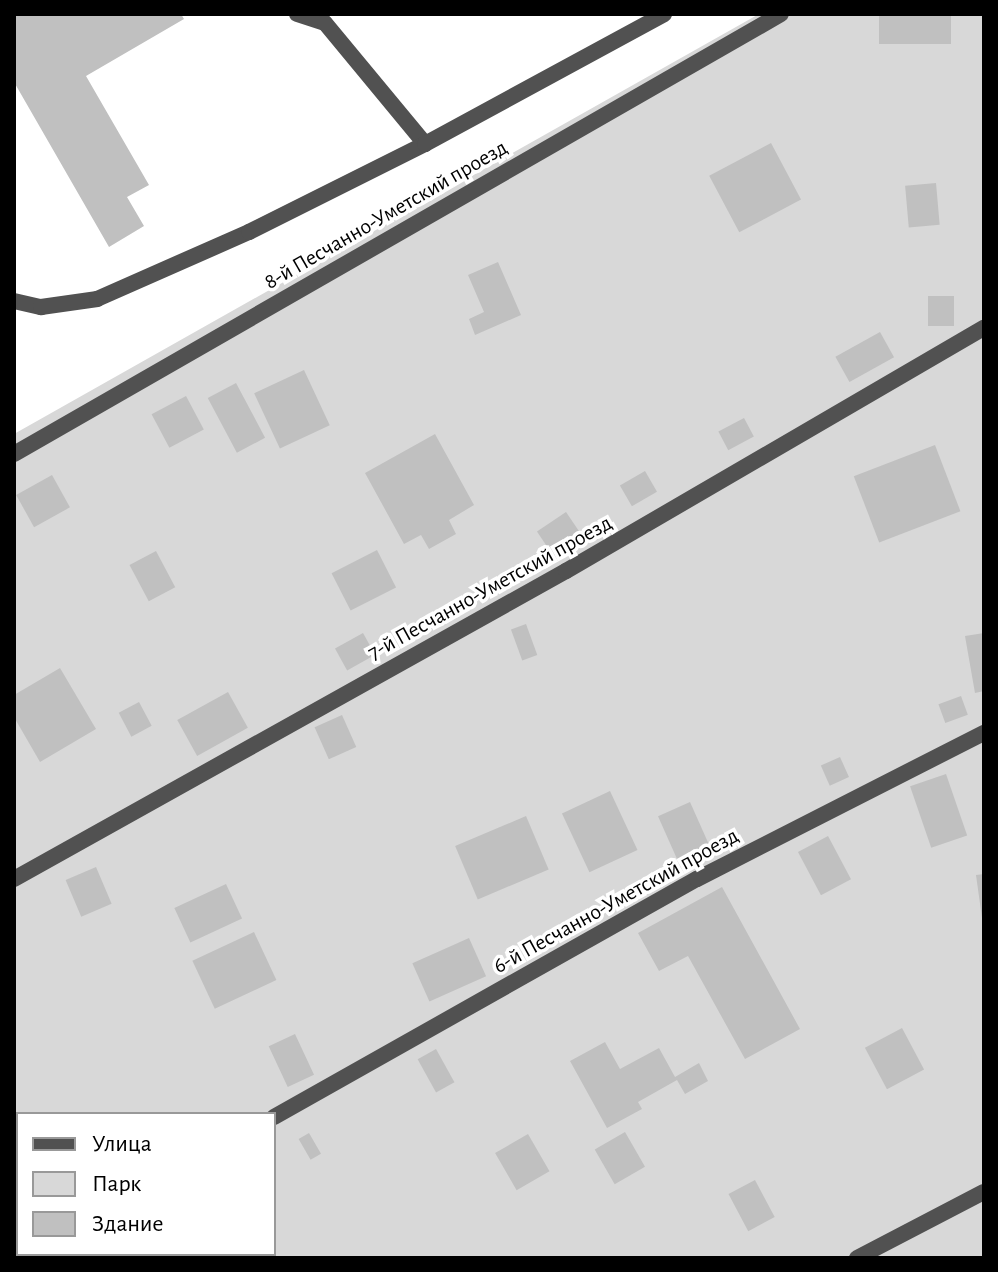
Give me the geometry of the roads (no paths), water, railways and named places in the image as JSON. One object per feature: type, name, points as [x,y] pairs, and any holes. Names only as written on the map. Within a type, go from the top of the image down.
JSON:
[{"type":"street","points":[[297,14],[325,23],[425,144]]},
{"type":"street","points":[[14,301],[41,307],[97,299],[249,232],[425,144],[664,14]]},
{"type":"street","name":"8-й Песчанно-Уметский проезд","points":[[14,454],[781,14]]},
{"type":"street","name":"7-й Песчанно-Уметский проезд","points":[[14,879],[566,571],[984,328]]},
{"type":"street","name":"6-й Песчанно-Уметский проезд","points":[[276,1116],[697,879],[984,733]]},
{"type":"street","points":[[857,1258],[984,1192]]}]
